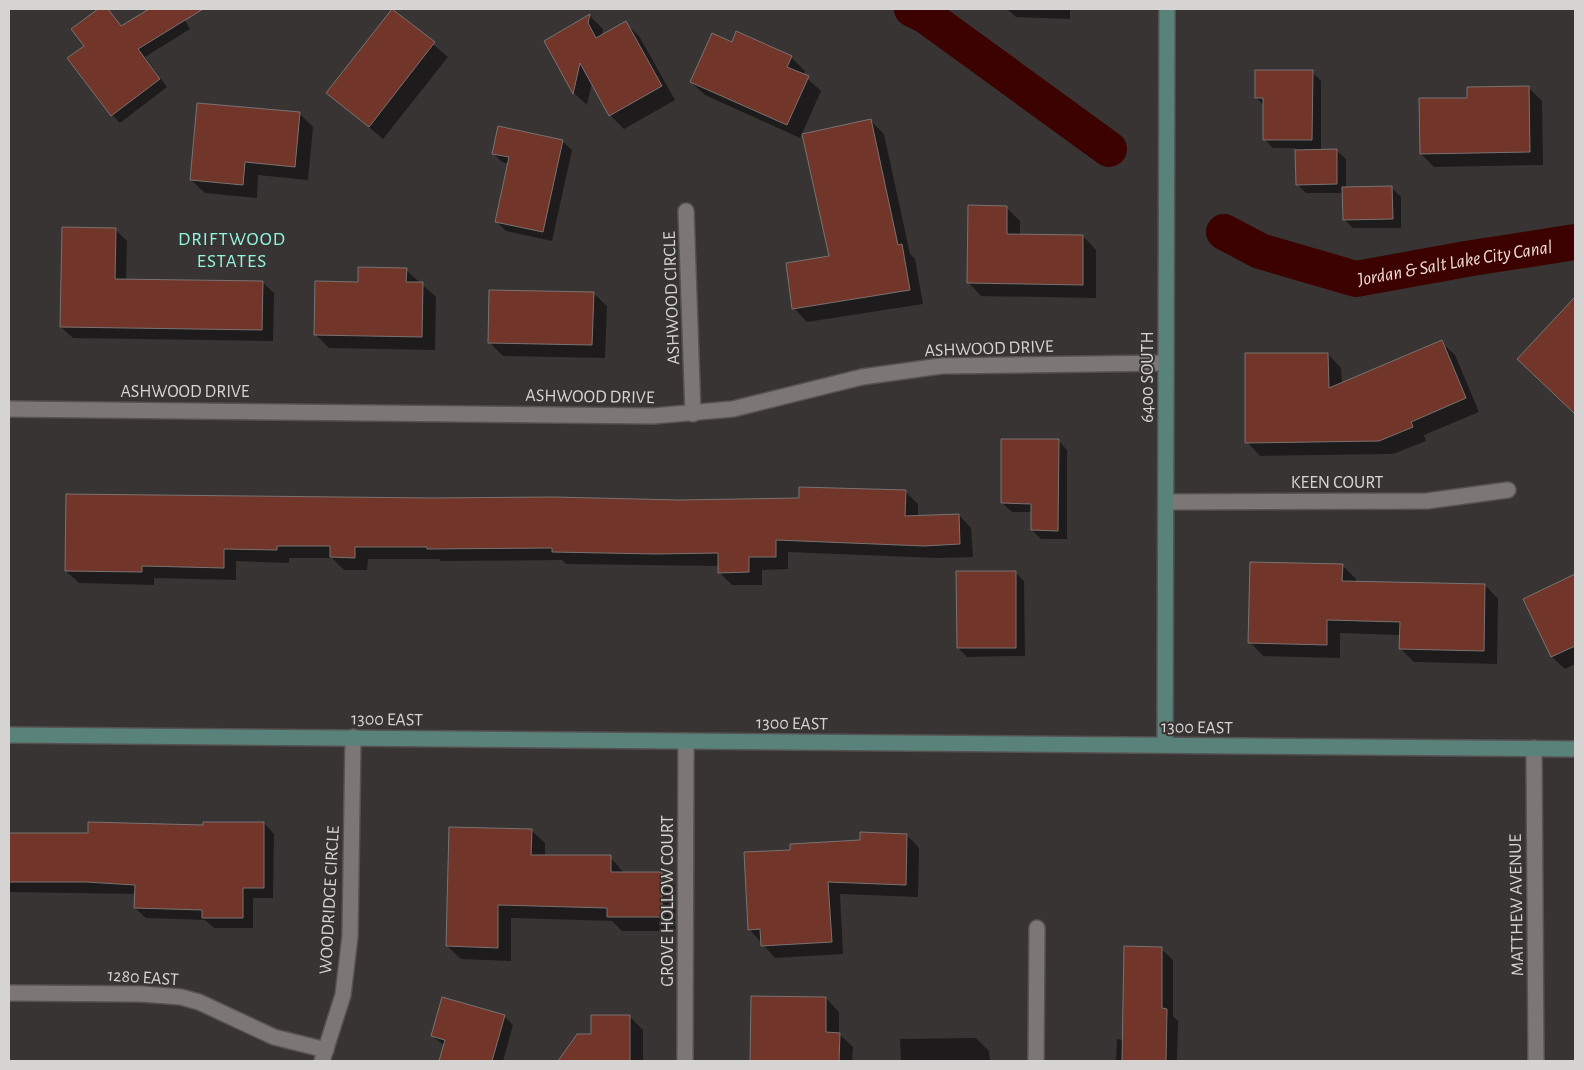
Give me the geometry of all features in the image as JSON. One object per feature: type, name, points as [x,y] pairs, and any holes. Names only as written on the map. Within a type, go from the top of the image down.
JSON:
[{"type":"main road","name":"6400 SOUTH","points":[[1165,745],[1167,9]]},
{"type":"main road","name":"1300 EAST","points":[[9,735],[1575,749]]},
{"type":"street","name":"ASHWOOD CIRCLE","points":[[686,211],[693,414]]},
{"type":"street","name":"ASHWOOD DRIVE","points":[[9,409],[653,416],[733,409],[862,378],[941,366],[1166,363]]},
{"type":"street","name":"KEEN COURT","points":[[1166,502],[1427,501],[1508,490]]},
{"type":"street","name":"WOODRIDGE CIRCLE","points":[[324,1056],[343,995],[350,936],[353,738]]},
{"type":"street","name":"GROVE HOLLOW COURT","points":[[685,1061],[686,740]]},
{"type":"street","name":"MATTHEW AVENUE","points":[[1534,748],[1536,1061]]},
{"type":"street","points":[[1036,1061],[1037,928]]},
{"type":"street","name":"1280 EAST","points":[[9,993],[141,994],[181,997],[199,1002],[274,1038],[324,1056]]},
{"type":"building","points":[[98,9],[108,9],[121,26],[149,9],[203,9],[138,49],[160,79],[111,116],[67,58],[84,46],[71,29]]},
{"type":"building","points":[[392,9],[435,42],[369,127],[326,93]]},
{"type":"building","points":[[590,14],[588,23],[596,38],[626,21],[662,86],[609,116],[580,63],[573,94],[544,41]]},
{"type":"building","points":[[736,31],[792,56],[787,67],[809,76],[787,125],[690,82],[712,33],[732,42]]},
{"type":"building","points":[[1255,70],[1313,70],[1312,140],[1263,140],[1263,98],[1255,98]]},
{"type":"building","points":[[1529,86],[1530,152],[1420,154],[1419,98],[1467,98],[1467,87]]},
{"type":"building","points":[[197,103],[300,112],[295,167],[245,162],[243,185],[190,180]]},
{"type":"building","points":[[871,119],[898,245],[902,244],[910,290],[792,309],[786,263],[829,256],[802,134]]},
{"type":"building","points":[[498,126],[563,140],[543,232],[495,222],[509,157],[492,154]]},
{"type":"building","points":[[1337,149],[1337,184],[1296,185],[1295,150]]},
{"type":"building","points":[[1392,186],[1393,219],[1343,220],[1342,187]]},
{"type":"building","points":[[968,205],[1007,206],[1007,234],[1083,235],[1083,285],[967,283]]},
{"type":"building","points":[[62,227],[116,228],[115,279],[263,281],[262,330],[60,327]]},
{"type":"building","points":[[358,267],[407,268],[406,282],[423,282],[422,337],[314,335],[315,281],[358,282]]},
{"type":"building","points":[[489,290],[594,292],[592,345],[488,343]]},
{"type":"building","points":[[1575,297],[1575,414],[1517,359]]},
{"type":"building","points":[[1442,340],[1466,398],[1411,422],[1413,427],[1379,441],[1245,443],[1245,353],[1328,353],[1329,388]]},
{"type":"building","points":[[1001,439],[1059,439],[1058,531],[1031,530],[1031,504],[1001,503]]},
{"type":"building","points":[[799,487],[906,490],[905,516],[959,514],[960,544],[924,546],[776,540],[776,557],[749,557],[749,572],[718,573],[718,553],[552,552],[552,548],[427,549],[427,547],[355,547],[355,558],[330,557],[330,546],[277,546],[277,550],[224,549],[224,568],[142,566],[142,572],[65,571],[66,494],[430,498],[553,497],[680,500],[799,498]]},
{"type":"building","points":[[1250,562],[1343,564],[1342,581],[1485,584],[1484,651],[1399,649],[1400,622],[1327,620],[1327,645],[1248,643]]},
{"type":"building","points":[[956,571],[1016,571],[1016,648],[957,648]]},
{"type":"building","points":[[1575,574],[1575,646],[1551,657],[1523,599]]},
{"type":"building","points":[[88,822],[203,825],[203,822],[264,822],[264,888],[243,888],[243,918],[202,918],[202,910],[134,908],[135,885],[86,882],[9,882],[9,833],[88,833]]},
{"type":"building","points":[[449,827],[532,829],[531,855],[611,855],[611,872],[662,872],[662,917],[607,917],[607,908],[498,905],[498,948],[446,946]]},
{"type":"building","points":[[860,832],[907,834],[906,885],[828,882],[832,942],[761,946],[760,929],[748,930],[744,852],[790,850],[790,844],[860,840]]},
{"type":"building","points":[[1124,946],[1162,947],[1162,1008],[1167,1009],[1166,1061],[1122,1061]]},
{"type":"building","points":[[751,996],[826,997],[826,1032],[840,1033],[839,1061],[750,1061]]},
{"type":"building","points":[[442,997],[505,1015],[492,1061],[439,1061],[445,1040],[431,1036]]},
{"type":"building","points":[[591,1015],[630,1015],[630,1061],[558,1061],[577,1034],[591,1034]]},
{"type":"waterway","name":"Jordan & Salt Lake City Canal","points":[[912,9],[926,16],[1109,149]]},
{"type":"waterway","name":"Jordan & Salt Lake City Canal","points":[[1224,232],[1260,251],[1356,279],[1575,242]]},
{"type":"district","name":"DRIFTWOOD ESTATES","points":[[232,249]]}]
